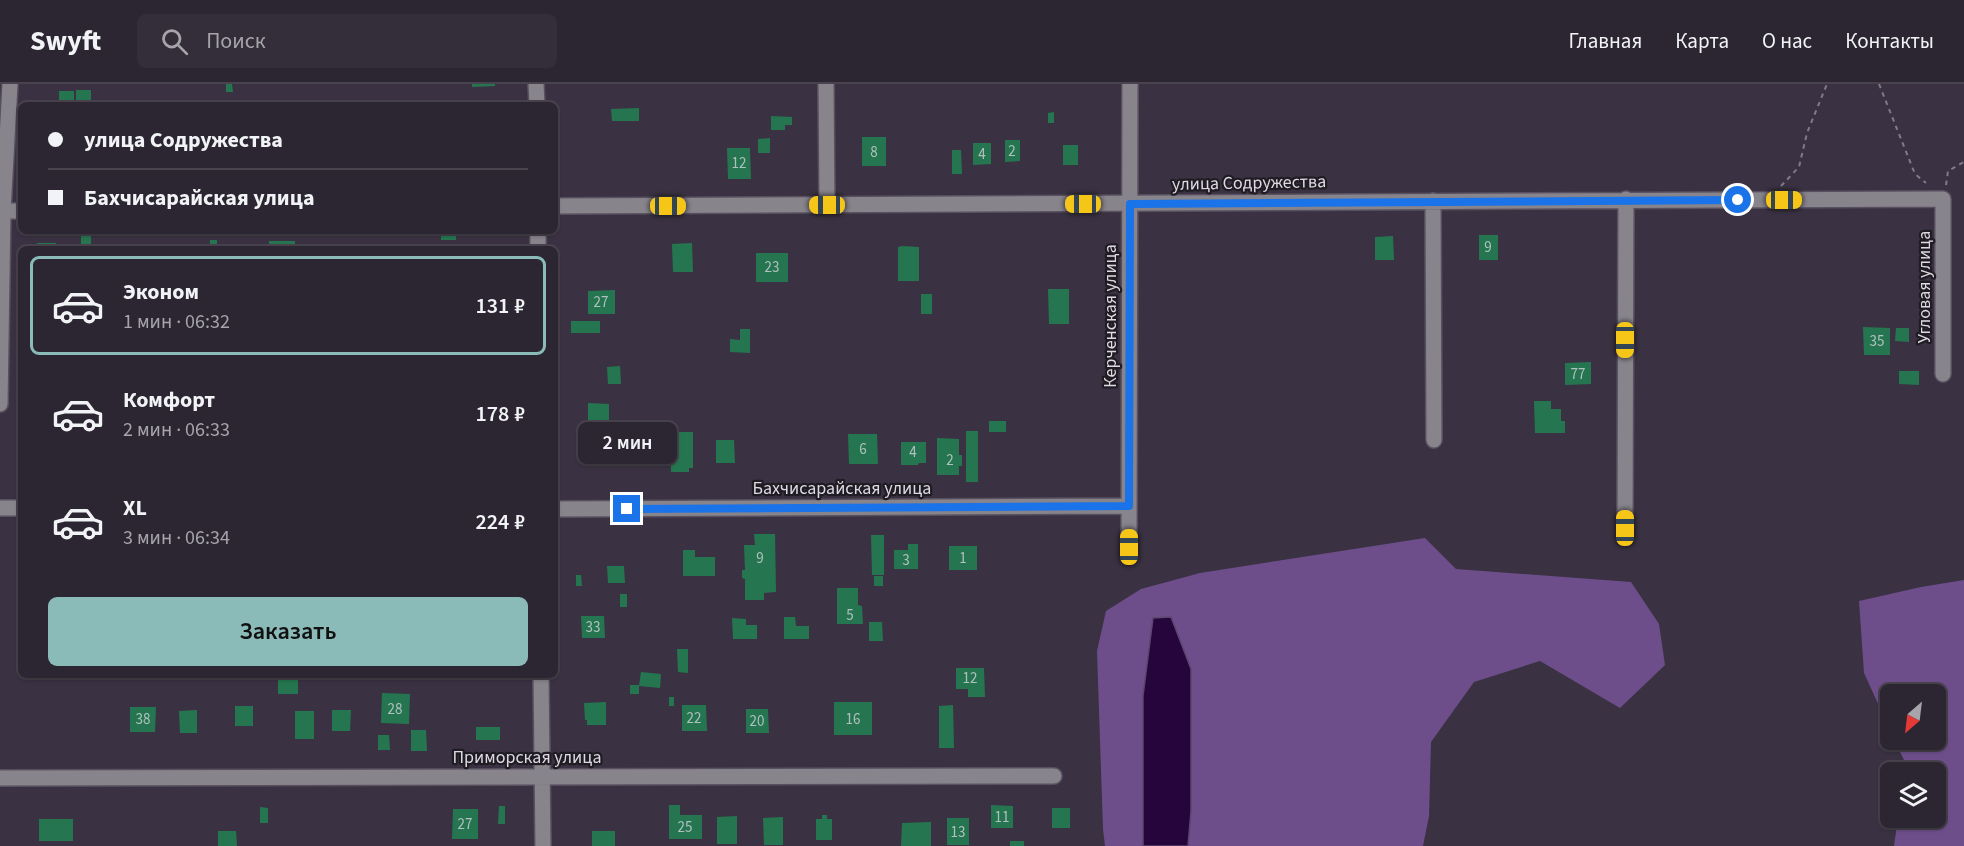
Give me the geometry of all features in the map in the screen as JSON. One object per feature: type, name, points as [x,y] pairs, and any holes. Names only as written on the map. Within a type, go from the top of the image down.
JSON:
[{"type":"street","points":[[0,404],[2,211],[10,84]]},
{"type":"street","points":[[536,84],[537,102]]},
{"type":"street","points":[[826,84],[827,205]]},
{"type":"street","name":"Керченская улица","points":[[1129,547],[1130,84]]},
{"type":"street","points":[[1625,528],[1626,199]]},
{"type":"street","name":"улица Содружества","points":[[558,206],[1943,199]]},
{"type":"street","name":"Угловая улица","points":[[1943,199],[1943,374]]},
{"type":"street","points":[[1433,201],[1434,440]]},
{"type":"street","points":[[2,211],[18,211]]},
{"type":"street","name":"Бахчисарайская улица","points":[[558,509],[1129,506]]},
{"type":"street","points":[[0,508],[18,508]]},
{"type":"street","points":[[541,678],[543,846]]},
{"type":"street","name":"Приморская улица","points":[[0,778],[1054,776]]},
{"type":"path","points":[[1761,200],[1780,187],[1799,167],[1807,134],[1827,84]]},
{"type":"path","points":[[1878,84],[1915,174],[1943,199]]},
{"type":"path","points":[[1943,199],[1948,171],[1964,162]]},
{"type":"shaded area","points":[[1425,538],[1456,569],[1631,582],[1659,624],[1665,665],[1620,708],[1540,661],[1474,682],[1431,742],[1429,816],[1423,846],[1105,846],[1097,651],[1106,611],[1141,589],[1200,573]]},
{"type":"shaded area","points":[[1964,580],[1964,846],[1894,846],[1897,828],[1946,828],[1946,762],[1905,762],[1899,750],[1946,750],[1946,684],[1880,684],[1880,708],[1864,673],[1859,601]]},
{"type":"shaded area","points":[[1171,617],[1191,669],[1191,811],[1188,846],[1143,846],[1143,696],[1153,618]]},
{"type":"building","points":[[226,84],[232,84],[233,92],[226,92]]},
{"type":"building","points":[[472,84],[495,84],[495,86],[472,87]]},
{"type":"building","points":[[76,90],[91,90],[91,100],[76,100]]},
{"type":"building","points":[[59,91],[74,91],[74,101],[59,101]]},
{"type":"building","points":[[639,108],[639,121],[612,121],[611,109]]},
{"type":"building","points":[[1054,112],[1054,123],[1048,123],[1048,113]]},
{"type":"building","points":[[771,116],[792,117],[792,125],[785,125],[785,130],[771,130]]},
{"type":"building","points":[[862,137],[886,137],[886,166],[862,166]]},
{"type":"building","points":[[770,138],[770,153],[758,153],[758,139]]},
{"type":"building","points":[[1005,140],[1020,140],[1020,161],[1005,162]]},
{"type":"building","points":[[973,143],[991,143],[991,164],[973,165]]},
{"type":"building","points":[[1063,145],[1078,145],[1078,165],[1063,165]]},
{"type":"building","points":[[727,148],[750,148],[751,179],[728,179]]},
{"type":"building","points":[[952,150],[961,150],[962,174],[952,174]]},
{"type":"building","points":[[441,234],[456,234],[456,240],[441,240]]},
{"type":"building","points":[[1479,235],[1498,235],[1498,260],[1479,260]]},
{"type":"building","points":[[81,236],[91,236],[91,246],[81,246]]},
{"type":"building","points":[[1393,236],[1394,260],[1375,260],[1375,237]]},
{"type":"building","points":[[210,240],[217,240],[217,246],[210,246]]},
{"type":"building","points":[[269,241],[295,241],[295,246],[269,246]]},
{"type":"building","points":[[37,243],[56,243],[56,246],[37,246]]},
{"type":"building","points":[[692,243],[693,272],[673,272],[672,244]]},
{"type":"building","points":[[898,247],[919,247],[919,281],[898,281]]},
{"type":"building","points":[[756,253],[788,253],[788,282],[756,282]]},
{"type":"building","points":[[1048,289],[1069,289],[1069,324],[1049,324]]},
{"type":"building","points":[[615,290],[615,314],[588,314],[588,291]]},
{"type":"building","points":[[921,294],[932,294],[932,314],[921,314]]},
{"type":"building","points":[[571,321],[600,321],[600,333],[571,333]]},
{"type":"building","points":[[1863,327],[1890,328],[1890,355],[1864,355]]},
{"type":"building","points":[[1896,328],[1909,328],[1909,342],[1895,341]]},
{"type":"building","points":[[740,329],[750,329],[750,353],[730,352],[730,339],[740,340]]},
{"type":"building","points":[[1591,362],[1591,384],[1565,385],[1565,363]]},
{"type":"building","points":[[620,366],[621,384],[608,384],[607,367]]},
{"type":"building","points":[[1899,371],[1919,371],[1919,385],[1899,384]]},
{"type":"building","points":[[1534,401],[1551,401],[1551,409],[1561,409],[1561,421],[1565,421],[1565,433],[1535,433]]},
{"type":"building","points":[[588,403],[609,404],[609,424],[588,424]]},
{"type":"building","points":[[989,421],[1006,421],[1006,432],[989,432]]},
{"type":"building","points":[[611,425],[621,425],[621,433],[611,433]]},
{"type":"building","points":[[966,431],[978,431],[978,482],[966,482]]},
{"type":"building","points":[[670,432],[693,432],[693,468],[689,468],[689,472],[671,472]]},
{"type":"building","points":[[848,434],[877,434],[878,464],[849,464]]},
{"type":"building","points":[[937,438],[959,439],[962,466],[959,466],[959,475],[937,475]]},
{"type":"building","points":[[716,440],[734,440],[735,463],[716,463]]},
{"type":"building","points":[[901,442],[926,442],[926,463],[901,465]]},
{"type":"building","points":[[754,534],[775,534],[776,592],[764,593],[764,600],[745,600],[745,579],[742,578],[742,570],[745,570],[744,545],[755,545]]},
{"type":"building","points":[[871,535],[884,535],[884,575],[872,575]]},
{"type":"building","points":[[908,544],[918,544],[918,569],[894,569],[894,550],[908,550]]},
{"type":"building","points":[[949,546],[977,546],[977,570],[949,570]]},
{"type":"building","points":[[683,550],[695,550],[695,557],[715,557],[715,576],[683,576]]},
{"type":"building","points":[[607,566],[624,566],[625,583],[608,583]]},
{"type":"building","points":[[576,575],[581,575],[582,586],[576,586]]},
{"type":"building","points":[[874,576],[883,576],[883,586],[874,586]]},
{"type":"building","points":[[837,588],[858,588],[858,605],[862,606],[863,624],[837,624]]},
{"type":"building","points":[[620,594],[627,594],[627,607],[620,607]]},
{"type":"building","points":[[581,616],[604,616],[605,638],[582,638]]},
{"type":"building","points":[[784,617],[795,617],[796,626],[809,626],[809,639],[784,639]]},
{"type":"building","points":[[732,618],[746,619],[746,625],[757,625],[757,639],[733,639]]},
{"type":"building","points":[[869,622],[882,622],[883,641],[869,641]]},
{"type":"building","points":[[677,649],[688,649],[688,673],[678,672]]},
{"type":"building","points":[[956,668],[984,668],[985,697],[968,697],[968,689],[956,689]]},
{"type":"building","points":[[641,672],[661,674],[660,688],[639,686]]},
{"type":"building","points":[[278,678],[298,678],[298,694],[278,694]]},
{"type":"building","points":[[630,685],[639,685],[639,694],[630,694]]},
{"type":"building","points":[[382,693],[410,694],[409,724],[381,723]]},
{"type":"building","points":[[669,697],[674,697],[674,706],[669,706]]},
{"type":"building","points":[[606,702],[606,725],[587,725],[584,703]]},
{"type":"building","points":[[834,702],[872,702],[872,735],[834,735]]},
{"type":"building","points":[[682,705],[706,705],[707,731],[682,731]]},
{"type":"building","points":[[953,705],[954,748],[939,748],[939,706]]},
{"type":"building","points":[[235,706],[253,706],[253,726],[235,726]]},
{"type":"building","points":[[130,707],[156,707],[155,732],[130,732]]},
{"type":"building","points":[[746,709],[768,709],[769,733],[746,733]]},
{"type":"building","points":[[197,710],[197,733],[180,733],[179,711]]},
{"type":"building","points":[[332,710],[351,710],[350,731],[332,731]]},
{"type":"building","points":[[295,711],[314,711],[314,739],[295,739]]},
{"type":"building","points":[[476,727],[500,727],[500,740],[476,740]]},
{"type":"building","points":[[411,730],[426,730],[427,751],[411,751]]},
{"type":"building","points":[[378,735],[389,735],[390,750],[378,750]]},
{"type":"building","points":[[669,805],[680,805],[680,815],[702,815],[702,839],[669,839]]},
{"type":"building","points":[[991,805],[1013,806],[1013,828],[991,828]]},
{"type":"building","points":[[499,806],[505,806],[505,824],[498,824]]},
{"type":"building","points":[[260,807],[268,808],[268,823],[260,823]]},
{"type":"building","points":[[1052,808],[1070,808],[1070,828],[1052,828]]},
{"type":"building","points":[[453,809],[478,809],[478,839],[452,839]]},
{"type":"building","points":[[822,815],[827,815],[827,819],[832,819],[832,840],[816,840],[816,819],[822,819]]},
{"type":"building","points":[[737,816],[737,844],[717,844],[717,817]]},
{"type":"building","points":[[783,817],[783,845],[764,845],[763,818]]},
{"type":"building","points":[[947,818],[969,818],[969,845],[947,845]]},
{"type":"building","points":[[39,819],[73,819],[73,841],[39,841]]},
{"type":"building","points":[[931,822],[931,846],[901,846],[902,823]]},
{"type":"building","points":[[218,831],[236,831],[237,846],[218,846]]},
{"type":"building","points":[[592,831],[615,831],[615,846],[592,846]]},
{"type":"building","points":[[1010,841],[1024,841],[1024,846],[1010,846]]},
{"type":"route","points":[[627,509],[1129,506],[1130,204],[1738,200]]}]
